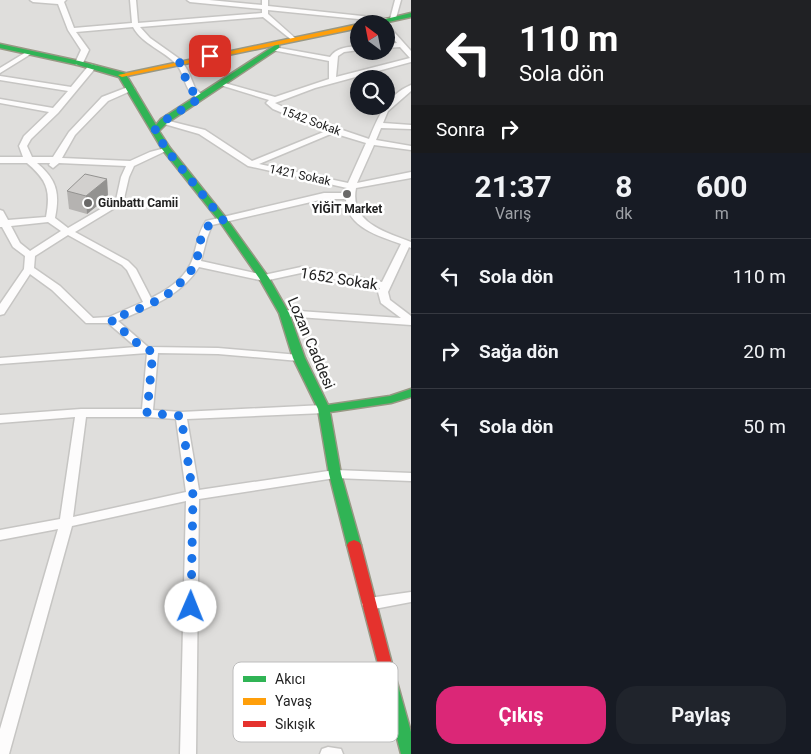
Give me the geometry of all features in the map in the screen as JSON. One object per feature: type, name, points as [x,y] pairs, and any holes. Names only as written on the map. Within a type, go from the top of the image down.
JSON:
[{"type":"main road","points":[[395,20],[411,15]]},
{"type":"main road","points":[[155,130],[164,121],[276,46],[293,39],[350,28]]},
{"type":"main road","points":[[0,46],[93,66],[122,75],[276,46]]},
{"type":"main road","name":"Lozan Caddesi","points":[[122,75],[166,149],[223,220],[264,278],[284,313],[300,358],[324,409],[335,474],[384,662]]},
{"type":"main road","points":[[324,409],[391,399],[411,393]]},
{"type":"main road","name":"Lozan Caddesi","points":[[398,713],[409,754]]},
{"type":"street","points":[[33,0],[62,1],[71,30],[85,50],[79,63]]},
{"type":"street","points":[[132,0],[135,26],[154,45],[179,63],[186,76],[188,86],[200,98]]},
{"type":"street","points":[[190,0],[265,12],[350,19]]},
{"type":"street","points":[[265,0],[265,12],[293,39]]},
{"type":"street","points":[[390,15],[398,0]]},
{"type":"street","points":[[71,30],[135,26],[265,12]]},
{"type":"street","points":[[395,34],[411,58]]},
{"type":"street","points":[[395,45],[402,45]]},
{"type":"street","points":[[276,46],[332,59]]},
{"type":"street","points":[[333,81],[333,54],[340,50],[350,49]]},
{"type":"street","points":[[0,71],[30,52]]},
{"type":"street","name":"1542 Sokak","points":[[411,58],[274,99],[270,103],[272,106],[334,130],[372,142],[411,148]]},
{"type":"street","points":[[50,219],[54,200],[46,175],[28,159],[23,146],[27,138],[55,111],[93,66]]},
{"type":"street","points":[[0,78],[73,90]]},
{"type":"street","points":[[221,84],[274,99]]},
{"type":"street","points":[[351,191],[372,142],[377,125],[394,101],[411,87]]},
{"type":"street","points":[[46,175],[72,134],[105,99],[130,89]]},
{"type":"street","points":[[0,102],[55,111]]},
{"type":"street","name":"1421 Sokak","points":[[164,121],[202,132],[251,164],[351,191],[350,204],[358,219],[379,232],[409,244]]},
{"type":"street","points":[[377,125],[411,127]]},
{"type":"street","points":[[251,164],[334,130]]},
{"type":"street","points":[[2,306],[29,268],[30,255],[50,240],[103,214],[120,201],[126,173],[133,161],[166,149]]},
{"type":"street","points":[[0,160],[28,159],[131,164]]},
{"type":"street","points":[[29,268],[56,288],[90,321],[111,320],[148,303],[179,285],[196,263],[203,231],[209,224],[411,175]]},
{"type":"street","points":[[0,213],[2,224],[16,245],[30,255]]},
{"type":"street","points":[[2,224],[50,219],[125,262],[131,269],[148,303]]},
{"type":"street","points":[[409,244],[383,292],[385,301],[411,322]]},
{"type":"street","points":[[196,263],[264,278]]},
{"type":"street","name":"1652 Sokak","points":[[264,278],[301,270],[385,286]]},
{"type":"street","points":[[284,313],[411,322]]},
{"type":"street","points":[[111,320],[149,351]]},
{"type":"street","points":[[147,413],[149,351]]},
{"type":"street","points":[[0,362],[149,351],[218,351],[300,358]]},
{"type":"street","points":[[0,419],[81,413],[147,413],[181,416],[324,409]]},
{"type":"street","points":[[1,754],[66,523],[81,413]]},
{"type":"street","points":[[181,416],[193,495],[188,754]]},
{"type":"street","points":[[0,535],[66,523],[193,495],[335,474],[411,477]]},
{"type":"street","points":[[369,604],[411,597]]},
{"type":"street","points":[[328,754],[335,754]]},
{"type":"shaded area","points":[[0,0],[411,0],[411,754],[0,754]]},
{"type":"building","points":[[85,174],[107,179],[86,196],[67,191]]},
{"type":"traffic: fast","points":[[395,18],[411,15]]},
{"type":"traffic: fast","points":[[155,130],[164,121],[277,47],[277,44]]},
{"type":"traffic: fast","points":[[0,46],[79,63],[122,75],[166,149],[223,220],[264,278],[284,313],[299,358],[324,409],[335,474],[354,545]]},
{"type":"traffic: fast","points":[[324,409],[391,399],[411,393]]},
{"type":"traffic: fast","points":[[398,713],[409,754]]},
{"type":"traffic: slow","points":[[122,75],[350,28]]},
{"type":"traffic: jam","points":[[354,545],[384,662]]},
{"type":"place","name":"YİĞİT Market","points":[[347,194]]},
{"type":"place","name":"Günbattı Camii","points":[[88,203]]},
{"type":"route","points":[[191,607],[193,495],[181,416],[147,413],[153,351],[145,350],[111,320],[160,298],[179,285],[196,263],[203,231],[209,224],[223,220],[166,149],[155,130],[164,121],[200,98],[188,86],[186,76],[179,63],[210,56]]}]
